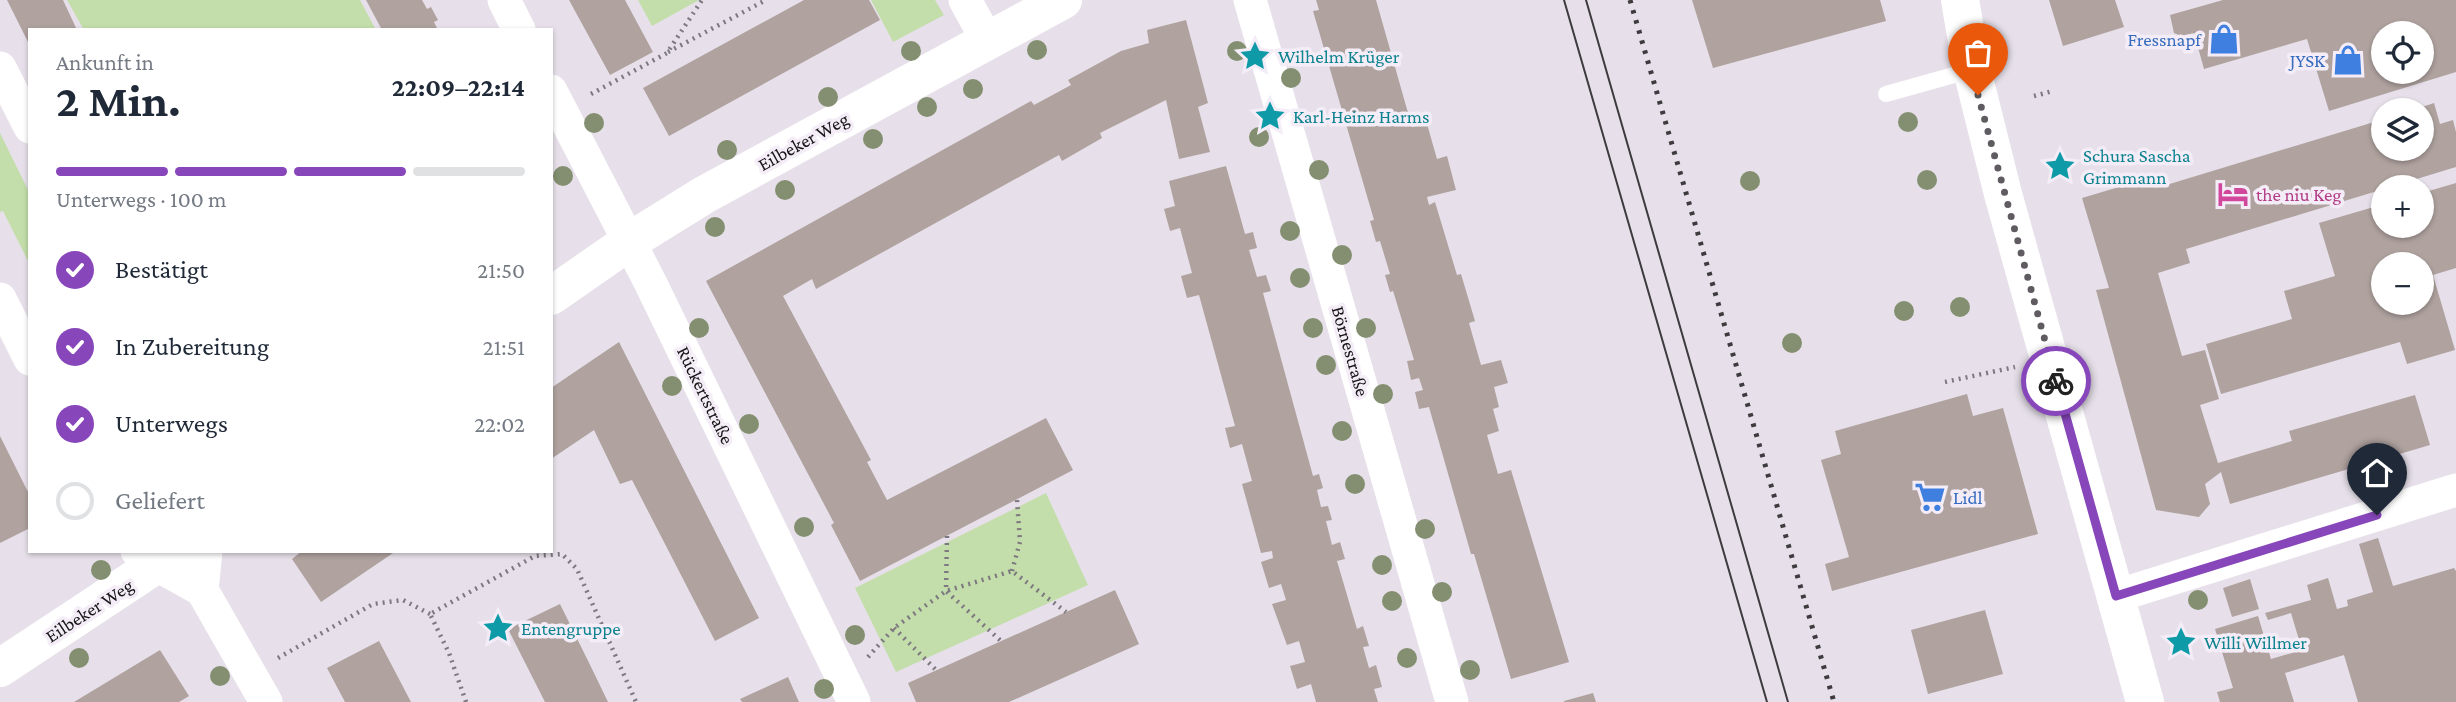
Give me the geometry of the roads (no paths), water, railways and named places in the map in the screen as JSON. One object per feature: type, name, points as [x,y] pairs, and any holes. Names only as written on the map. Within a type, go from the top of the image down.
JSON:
[{"type":"street","points":[[503,0],[518,28]]},
{"type":"street","points":[[965,0],[987,40]]},
{"type":"street","name":"Eilbeker Weg","points":[[553,295],[630,241],[704,195],[1063,0]]},
{"type":"street","name":"Börnestraße","points":[[1250,0],[1452,702]]},
{"type":"street","points":[[1960,0],[1972,70],[2007,206],[2145,702]]},
{"type":"street","points":[[0,68],[28,123]]},
{"type":"street","name":"Rückertstraße","points":[[556,101],[630,241],[850,691]]},
{"type":"street","points":[[0,299],[28,355]]},
{"type":"street","points":[[2116,596],[2456,490]]},
{"type":"street","points":[[202,590],[206,553]]},
{"type":"street","points":[[157,556],[202,590],[266,702]]},
{"type":"street","name":"Eilbeker Weg","points":[[0,668],[157,556]]},
{"type":"lane","points":[[1886,94],[1972,70]]},
{"type":"tram line","points":[[1564,0],[1767,702]]},
{"type":"tram line","points":[[1586,0],[1788,702]]},
{"type":"railway","points":[[1630,0],[1834,702]]},
{"type":"place","name":"Fressnapf","points":[[2224,39]]},
{"type":"place","name":"Wilhelm Krüger","points":[[1255,56]]},
{"type":"place","name":"JYSK","points":[[2348,60]]},
{"type":"place","name":"Karl-Heinz Harms","points":[[1270,116]]},
{"type":"place","name":"Schura Sascha Grimmann","points":[[2060,166]]},
{"type":"place","name":"the niu Keg","points":[[2233,194]]},
{"type":"place","name":"Lidl","points":[[1930,497]]},
{"type":"place","name":"Entengruppe","points":[[498,628]]},
{"type":"place","name":"Willi Willmer","points":[[2181,642]]}]
